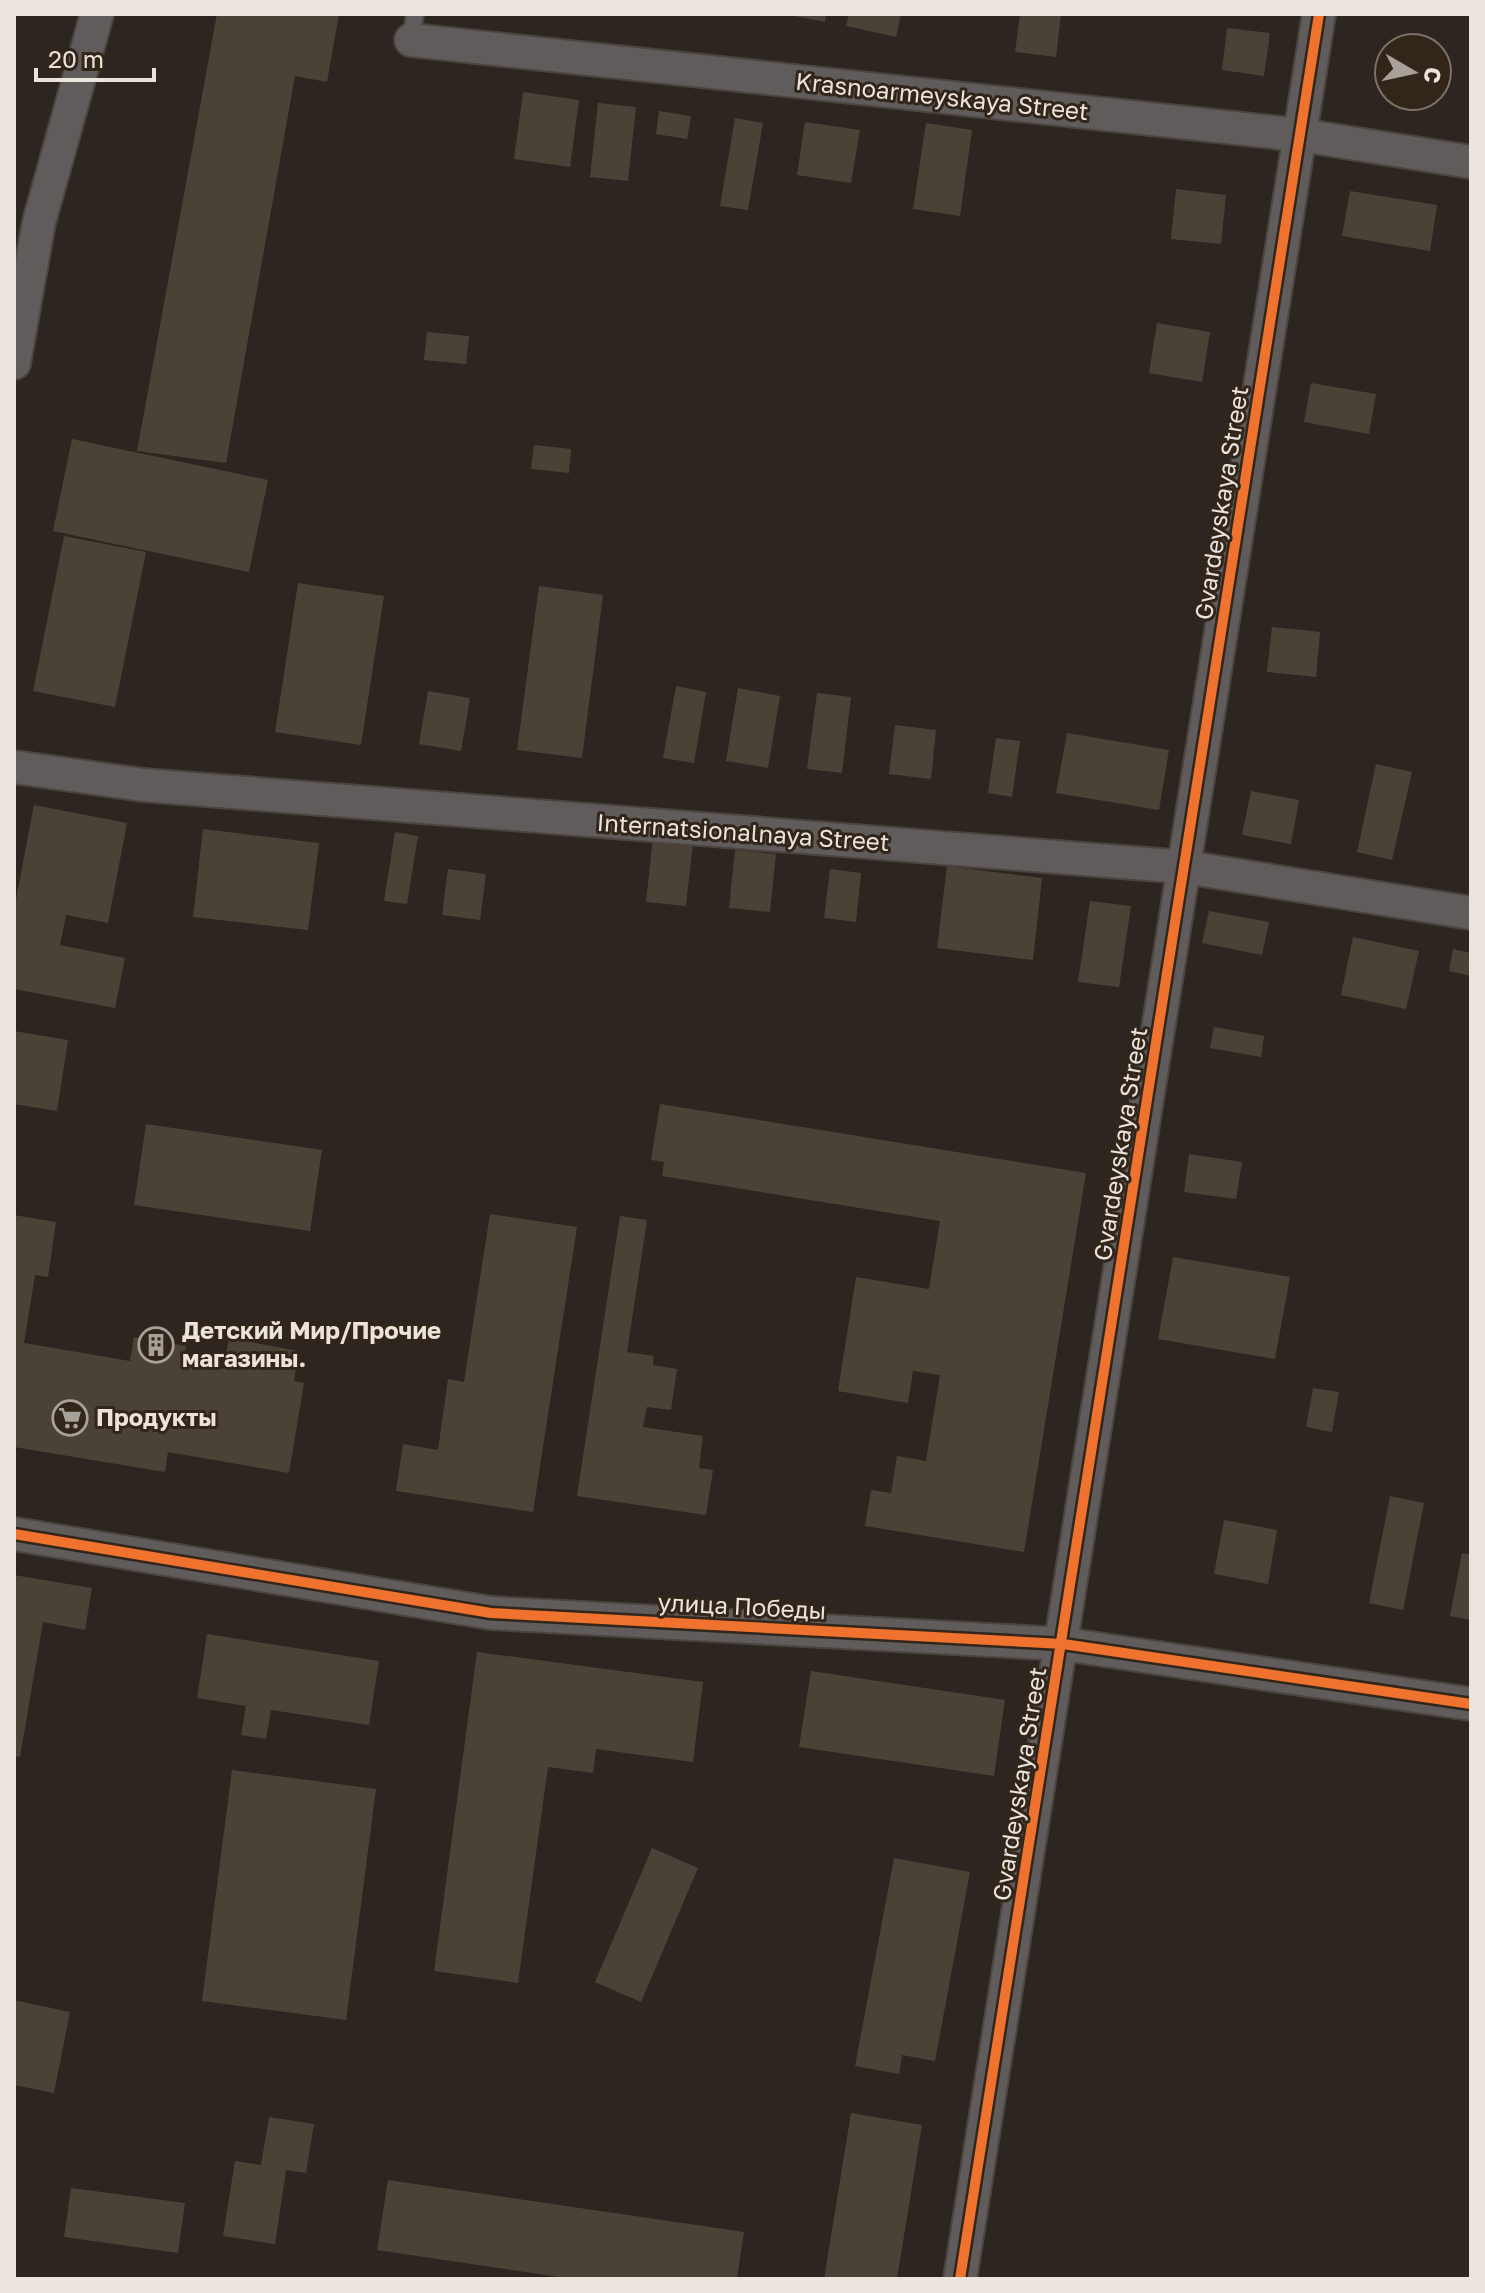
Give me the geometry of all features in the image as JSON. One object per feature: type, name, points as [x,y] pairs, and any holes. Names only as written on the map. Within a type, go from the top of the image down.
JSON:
[{"type":"street","points":[[14,363],[39,222],[97,14]]},
{"type":"street","name":"Gvardeyskaya Street","points":[[960,2279],[1319,14]]},
{"type":"street","name":"Krasnoarmeyskaya Street","points":[[413,27],[1300,135],[1471,162]]},
{"type":"street","name":"Internatsionalnaya Street","points":[[14,767],[143,785],[1185,867],[1471,913]]},
{"type":"street","name":"улица Победы","points":[[14,1534],[491,1613],[1063,1644],[1471,1704]]},
{"type":"building","points":[[217,14],[339,14],[327,82],[295,76],[226,463],[137,451]]},
{"type":"building","points":[[785,14],[826,14],[825,22]]},
{"type":"building","points":[[849,14],[901,14],[896,37],[846,26]]},
{"type":"building","points":[[1020,14],[1061,14],[1056,57],[1015,52]]},
{"type":"building","points":[[1227,28],[1270,33],[1264,76],[1222,70]]},
{"type":"building","points":[[523,92],[579,100],[570,167],[514,159]]},
{"type":"building","points":[[598,103],[636,107],[628,181],[590,177]]},
{"type":"building","points":[[659,111],[691,116],[687,139],[656,134]]},
{"type":"building","points":[[735,118],[763,123],[748,210],[720,206]]},
{"type":"building","points":[[805,122],[860,130],[851,183],[797,175]]},
{"type":"building","points":[[926,123],[972,130],[960,216],[913,209]]},
{"type":"building","points":[[1176,189],[1226,195],[1221,244],[1171,239]]},
{"type":"building","points":[[1350,191],[1437,205],[1430,251],[1342,236]]},
{"type":"building","points":[[1157,323],[1210,332],[1202,382],[1149,373]]},
{"type":"building","points":[[427,332],[469,336],[466,364],[424,360]]},
{"type":"building","points":[[1311,383],[1376,394],[1369,434],[1304,422]]},
{"type":"building","points":[[72,439],[268,480],[249,572],[53,531]]},
{"type":"building","points":[[534,445],[571,449],[569,473],[531,469]]},
{"type":"building","points":[[64,536],[146,552],[115,707],[33,691]]},
{"type":"building","points":[[298,583],[384,596],[361,745],[275,732]]},
{"type":"building","points":[[539,586],[603,595],[582,758],[517,750]]},
{"type":"building","points":[[1272,627],[1320,632],[1316,677],[1267,672]]},
{"type":"building","points":[[676,686],[706,692],[694,763],[663,758]]},
{"type":"building","points":[[738,688],[780,696],[768,768],[726,761]]},
{"type":"building","points":[[428,691],[470,698],[461,751],[419,744]]},
{"type":"building","points":[[817,693],[851,697],[842,773],[807,769]]},
{"type":"building","points":[[895,725],[936,730],[931,779],[889,774]]},
{"type":"building","points":[[1067,733],[1169,750],[1159,810],[1056,793]]},
{"type":"building","points":[[996,738],[1020,741],[1012,797],[988,793]]},
{"type":"building","points":[[1376,764],[1412,772],[1392,860],[1357,852]]},
{"type":"building","points":[[1251,791],[1299,800],[1291,844],[1242,835]]},
{"type":"building","points":[[34,805],[127,823],[108,923],[66,915],[60,945],[125,958],[115,1008],[14,989],[14,910]]},
{"type":"building","points":[[203,829],[319,843],[308,930],[193,917]]},
{"type":"building","points":[[395,832],[418,836],[407,904],[384,901]]},
{"type":"building","points":[[653,837],[693,842],[686,906],[646,902]]},
{"type":"building","points":[[735,850],[776,854],[770,912],[729,908]]},
{"type":"building","points":[[947,866],[1042,878],[1033,960],[937,948]]},
{"type":"building","points":[[448,869],[486,874],[480,920],[442,915]]},
{"type":"building","points":[[830,869],[861,873],[856,922],[824,918]]},
{"type":"building","points":[[1090,901],[1131,906],[1119,987],[1078,982]]},
{"type":"building","points":[[1209,911],[1269,922],[1262,955],[1202,943]]},
{"type":"building","points":[[1353,937],[1419,951],[1406,1009],[1341,995]]},
{"type":"building","points":[[1453,949],[1471,953],[1471,976],[1449,971]]},
{"type":"building","points":[[1214,1027],[1264,1036],[1261,1057],[1210,1048]]},
{"type":"building","points":[[14,1031],[68,1040],[57,1111],[14,1104]]},
{"type":"building","points":[[660,1104],[1086,1173],[1024,1552],[865,1526],[871,1490],[891,1493],[897,1456],[926,1461],[940,1375],[913,1371],[908,1403],[838,1391],[856,1277],[929,1289],[940,1221],[662,1176],[664,1162],[651,1160]]},
{"type":"building","points":[[146,1124],[322,1150],[310,1231],[134,1205]]},
{"type":"building","points":[[1189,1154],[1242,1162],[1236,1199],[1184,1192]]},
{"type":"building","points":[[490,1214],[577,1227],[533,1512],[396,1491],[403,1444],[438,1450],[448,1379],[464,1382]]},
{"type":"building","name":"Детский Мир/Прочие магазины.","points":[[14,1215],[56,1222],[48,1277],[35,1275],[24,1343],[130,1361],[134,1337],[186,1346],[183,1362],[223,1369],[229,1338],[299,1351],[294,1381],[304,1383],[289,1473],[168,1452],[165,1472],[14,1447]]},
{"type":"building","points":[[620,1216],[647,1220],[627,1352],[654,1356],[653,1365],[677,1369],[671,1410],[647,1407],[643,1427],[703,1436],[699,1468],[713,1470],[706,1515],[577,1496]]},
{"type":"building","points":[[1173,1257],[1290,1277],[1275,1359],[1158,1339]]},
{"type":"building","points":[[1313,1388],[1339,1392],[1332,1432],[1306,1427]]},
{"type":"building","points":[[1390,1496],[1424,1503],[1403,1610],[1369,1603]]},
{"type":"building","points":[[1224,1520],[1277,1530],[1268,1584],[1214,1574]]},
{"type":"building","points":[[1462,1553],[1471,1554],[1471,1620],[1450,1616]]},
{"type":"building","points":[[14,1575],[92,1588],[85,1630],[43,1622],[20,1757],[14,1756]]},
{"type":"building","points":[[207,1634],[379,1661],[369,1725],[271,1710],[266,1739],[241,1735],[246,1706],[197,1698]]},
{"type":"building","points":[[477,1652],[703,1682],[693,1762],[596,1749],[593,1773],[548,1767],[518,1983],[434,1971]]},
{"type":"building","points":[[811,1671],[1005,1700],[994,1776],[799,1747]]},
{"type":"building","points":[[232,1770],[376,1789],[346,2020],[202,2001]]},
{"type":"building","points":[[652,1848],[698,1868],[641,2002],[595,1982]]},
{"type":"building","points":[[894,1858],[970,1872],[935,2061],[902,2055],[899,2074],[855,2066]]},
{"type":"building","points":[[14,2000],[70,2012],[54,2093],[14,2085]]},
{"type":"building","points":[[851,2113],[922,2125],[897,2279],[824,2279]]},
{"type":"building","points":[[269,2117],[314,2124],[306,2173],[286,2170],[275,2244],[223,2236],[235,2161],[261,2165]]},
{"type":"building","points":[[388,2180],[744,2232],[737,2279],[573,2279],[377,2250]]},
{"type":"building","points":[[71,2188],[185,2203],[178,2253],[64,2237]]},
{"type":"cycle path","points":[[960,2279],[1319,14]]},
{"type":"cycle path","points":[[14,1534],[491,1613],[1063,1644],[1471,1704]]},
{"type":"place","name":"Детский Мир/Прочие магазины.","points":[[156,1345]]},
{"type":"place","name":"Продукты","points":[[70,1418]]}]
